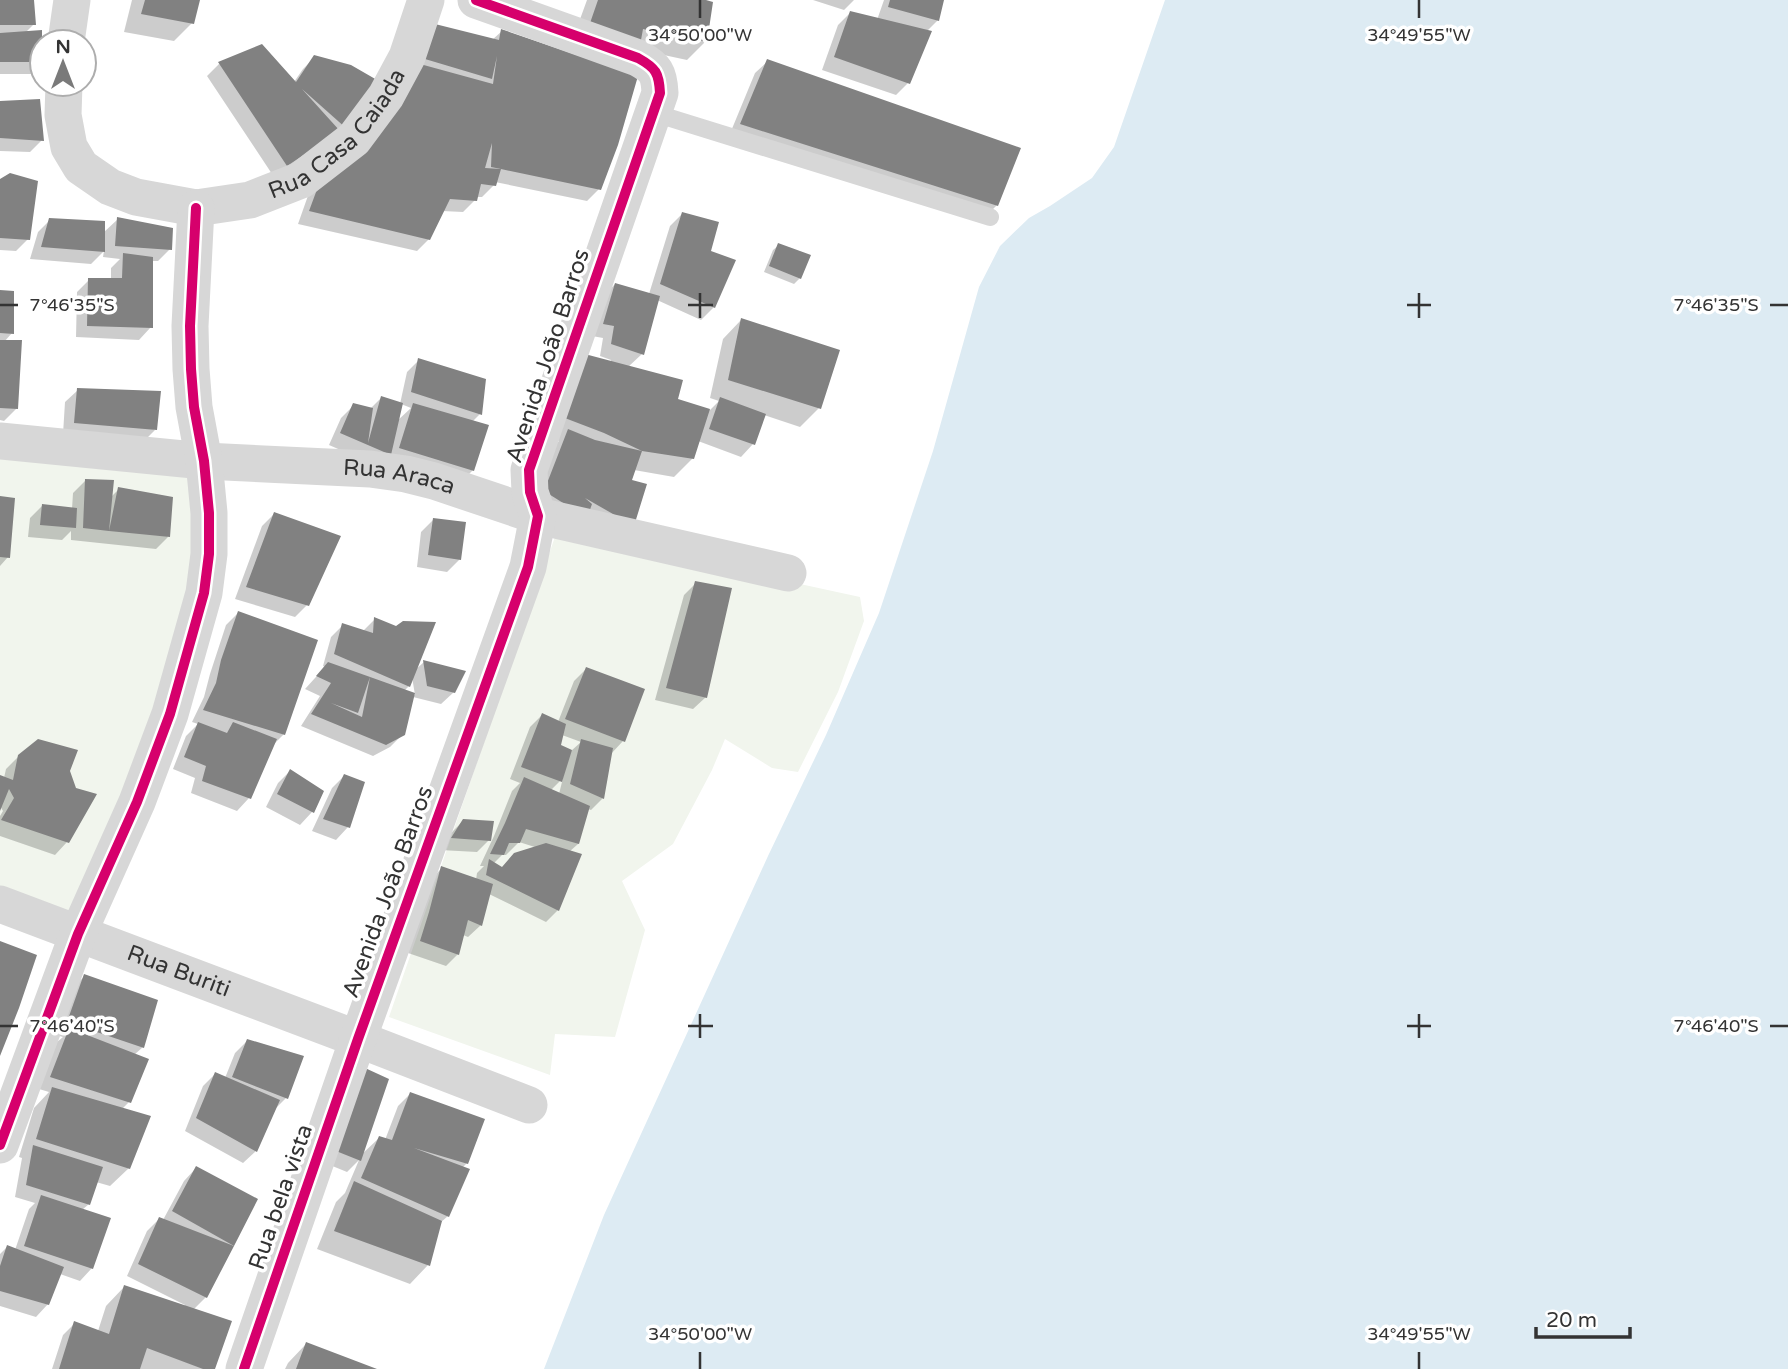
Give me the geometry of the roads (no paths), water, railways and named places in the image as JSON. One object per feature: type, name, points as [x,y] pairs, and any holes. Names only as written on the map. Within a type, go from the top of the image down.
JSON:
[{"type":"street","points":[[68,28],[72,0]]},
{"type":"street","name":"Rua Casa Caiada","points":[[64,98],[63,115],[69,147],[81,167],[110,187],[136,197],[197,208],[250,200],[301,180],[354,139],[386,96],[407,57],[426,0]]},
{"type":"street","points":[[476,0],[513,7]]},
{"type":"street","name":"Avenida João Barros","points":[[358,1039],[528,567],[538,516],[530,492],[529,470],[660,93],[659,78],[652,66],[513,7]]},
{"type":"street","points":[[0,1145],[78,934],[137,802],[170,714],[204,593],[209,554],[209,513],[204,461],[194,407],[190,326],[197,208]]},
{"type":"street","name":"Rua Araca","points":[[0,441],[204,461],[370,469],[406,474],[538,516],[789,573]]},
{"type":"street","name":"Rua Buriti","points":[[0,904],[529,1105]]},
{"type":"street","name":"Rua bela vista","points":[[244,1369],[358,1039]]},
{"type":"lane","points":[[654,113],[990,217]]}]
